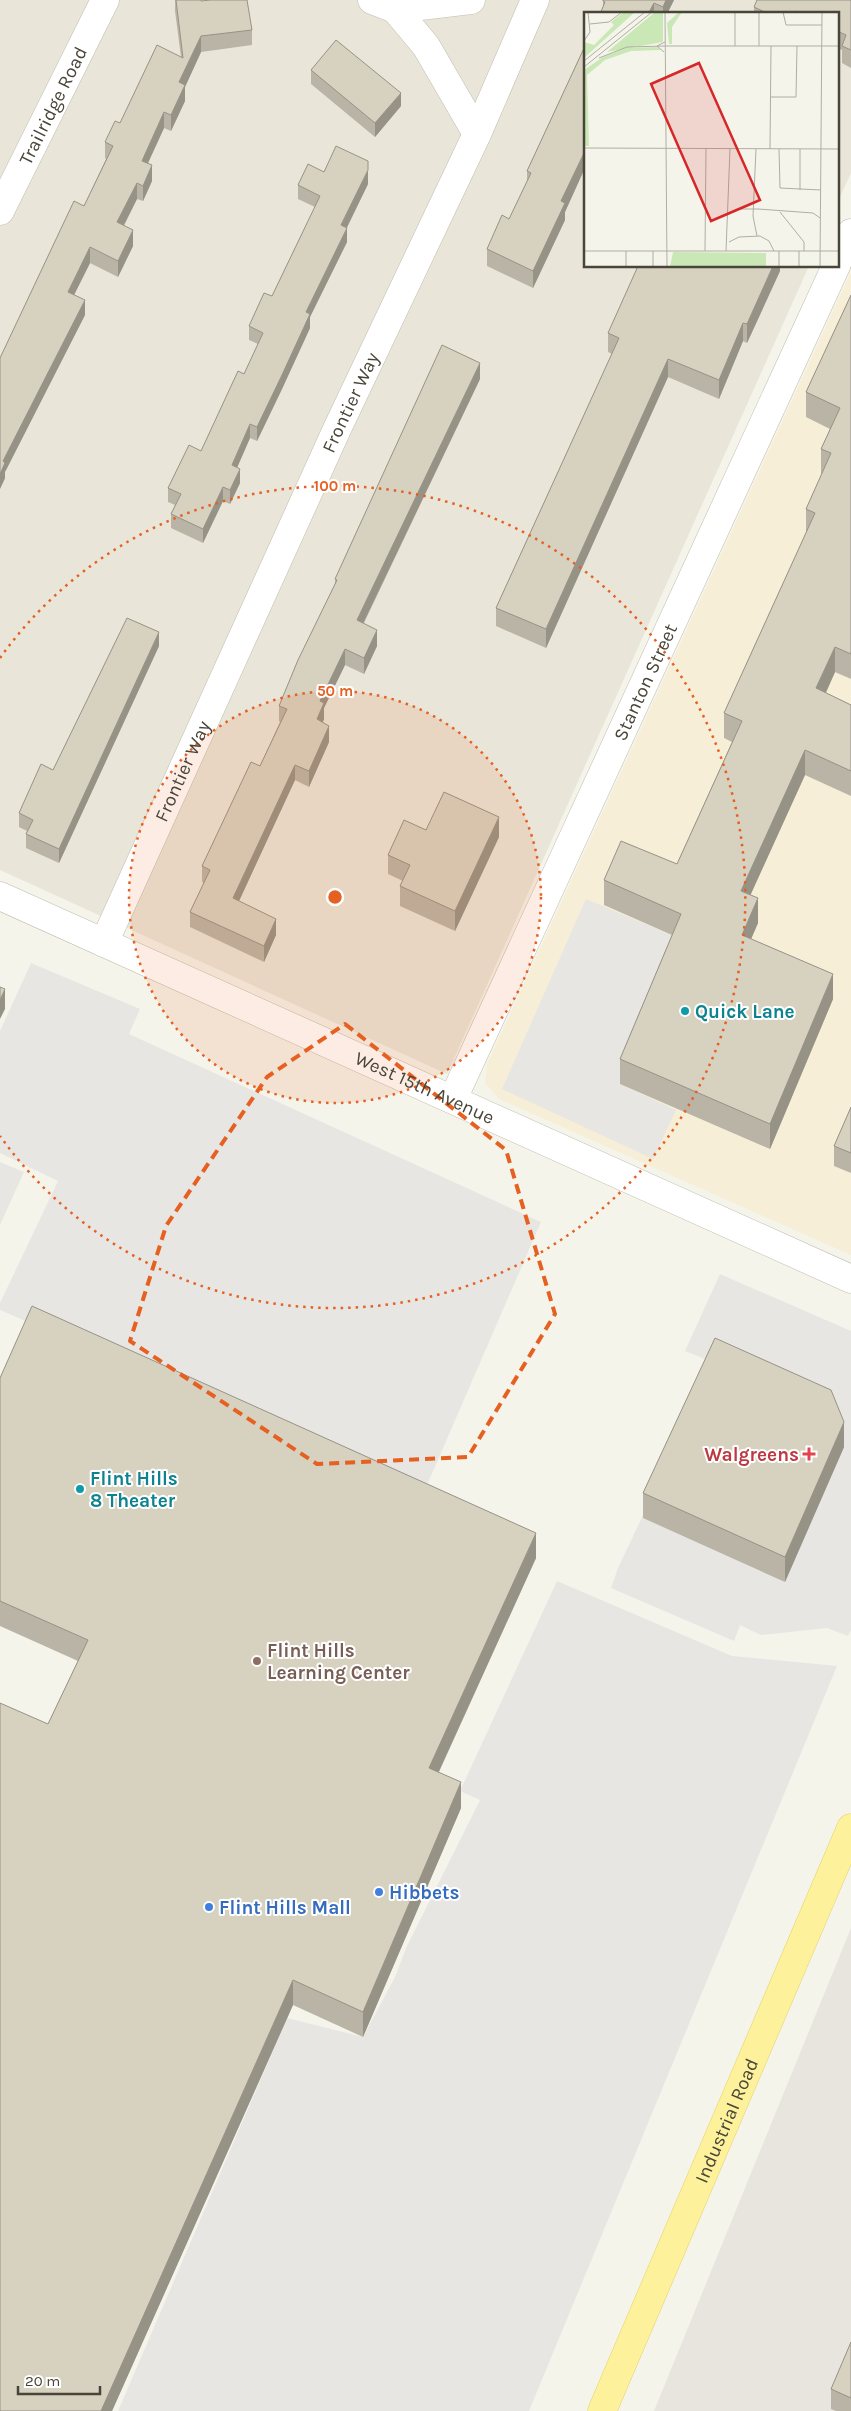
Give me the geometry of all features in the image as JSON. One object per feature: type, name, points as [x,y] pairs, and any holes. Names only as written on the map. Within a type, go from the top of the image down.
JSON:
[{"type":"main road","name":"Industrial Road","points":[[602,2411],[851,1828]]},
{"type":"street","name":"Trailridge Road","points":[[0,211],[105,0]]},
{"type":"street","points":[[384,4],[471,0]]},
{"type":"street","name":"Frontier Way","points":[[104,943],[337,429],[477,134],[535,0]]},
{"type":"street","points":[[384,4],[426,46],[477,134]]},
{"type":"street","name":"Stanton Street","points":[[838,263],[851,233]]},
{"type":"street","name":"Stanton Street","points":[[453,1099],[836,268]]},
{"type":"street","name":"West 15th Avenue","points":[[0,896],[851,1278]]},
{"type":"highlighted area","points":[[345,1024],[506,1150],[555,1314],[468,1457],[317,1464],[130,1341],[166,1226],[267,1077]]},
{"type":"shaded area","points":[[0,0],[851,0],[851,173],[838,202],[838,12],[584,12],[584,268],[808,268],[447,1074],[0,870]]},
{"type":"shaded area","points":[[851,272],[851,1255],[499,1099],[485,1083],[487,1064]]},
{"type":"shaded area","points":[[586,899],[681,939],[620,1084],[676,1110],[653,1159],[502,1089]]},
{"type":"shaded area","points":[[31,963],[140,1009],[129,1034],[541,1222],[424,1492],[0,1310],[0,1303],[58,1181],[0,1153],[0,1031]]},
{"type":"shaded area","points":[[0,1162],[24,1172],[0,1225]]},
{"type":"shaded area","points":[[720,1274],[851,1331],[851,1630],[848,1636],[827,1628],[761,1635],[740,1625],[734,1641],[611,1588],[618,1568],[715,1363],[685,1351]]},
{"type":"shaded area","points":[[557,1581],[732,1656],[837,1666],[529,2411],[118,2411],[287,2018],[363,2037],[395,1977],[407,1946],[480,1800],[460,1791]]},
{"type":"shaded area","points":[[851,1928],[851,2411],[654,2411]]},
{"type":"building","points":[[176,0],[247,0],[252,30],[201,36],[179,82],[185,85],[171,115],[164,112],[142,161],[152,165],[143,186],[137,183],[117,222],[133,230],[118,261],[90,247],[68,292],[85,300],[3,461],[5,463],[0,474],[0,358],[74,201],[84,206],[113,146],[105,142],[115,121],[120,123],[157,45],[183,58]]},
{"type":"building","points":[[666,0],[663,7],[654,3],[649,12],[601,12],[605,2],[603,1]]},
{"type":"building","points":[[757,0],[851,0],[851,50],[842,46],[846,35],[838,31],[838,12],[765,12],[754,7]]},
{"type":"building","points":[[336,40],[401,93],[375,123],[311,70]]},
{"type":"building","points":[[584,48],[584,153],[561,201],[565,203],[533,271],[487,249],[502,215],[509,219],[531,173],[527,171]]},
{"type":"building","points":[[336,146],[368,161],[368,170],[341,225],[347,228],[306,312],[310,314],[282,375],[257,427],[250,424],[232,465],[240,469],[230,490],[223,487],[203,529],[171,514],[181,494],[168,488],[189,445],[201,451],[238,371],[244,374],[263,333],[249,326],[264,293],[272,296],[320,196],[298,185],[308,164],[324,172]]},
{"type":"building","points":[[637,268],[772,268],[747,324],[743,323],[719,380],[668,359],[546,629],[496,608],[619,338],[608,333]]},
{"type":"building","points":[[851,295],[851,654],[835,647],[816,688],[851,705],[851,771],[805,750],[741,891],[758,898],[742,935],[833,974],[770,1124],[620,1059],[681,914],[604,880],[621,841],[677,864],[742,721],[724,713],[815,513],[806,509],[831,453],[821,449],[840,408],[806,392]]},
{"type":"building","points":[[442,345],[480,363],[357,620],[377,630],[364,658],[345,649],[320,701],[324,703],[317,719],[329,726],[309,771],[295,765],[233,898],[276,919],[264,946],[190,912],[210,870],[202,866],[251,762],[260,766],[287,709],[279,706],[298,660],[337,580],[335,579]]},
{"type":"building","points":[[127,618],[159,632],[59,849],[26,834],[33,820],[19,813],[41,764],[53,770]]},
{"type":"building","points":[[444,792],[499,817],[455,911],[400,886],[410,865],[388,855],[404,820],[426,830]]},
{"type":"building","points":[[0,987],[5,989],[0,1000]]},
{"type":"building","points":[[851,1107],[851,1153],[834,1146]]},
{"type":"building","name":"Flint Hills Mall","points":[[32,1306],[536,1533],[429,1768],[461,1782],[363,2012],[293,1980],[101,2411],[0,2411],[0,1703],[48,1724],[88,1640],[0,1601],[0,1378]]},
{"type":"building","name":"Walgreens","points":[[715,1338],[831,1390],[844,1422],[785,1557],[643,1493]]},
{"type":"building","points":[[851,2342],[851,2398],[831,2389]]},
{"type":"place","name":"Quick Lane","points":[[685,1011]]},
{"type":"place","name":"Walgreens","points":[[809,1454]]},
{"type":"place","name":"Flint Hills 8 Theater","points":[[80,1489]]},
{"type":"place","name":"Flint Hills Learning Center","points":[[257,1661]]},
{"type":"place","name":"Hibbets","points":[[379,1892]]},
{"type":"place","name":"Flint Hills Mall","points":[[209,1907]]}]
